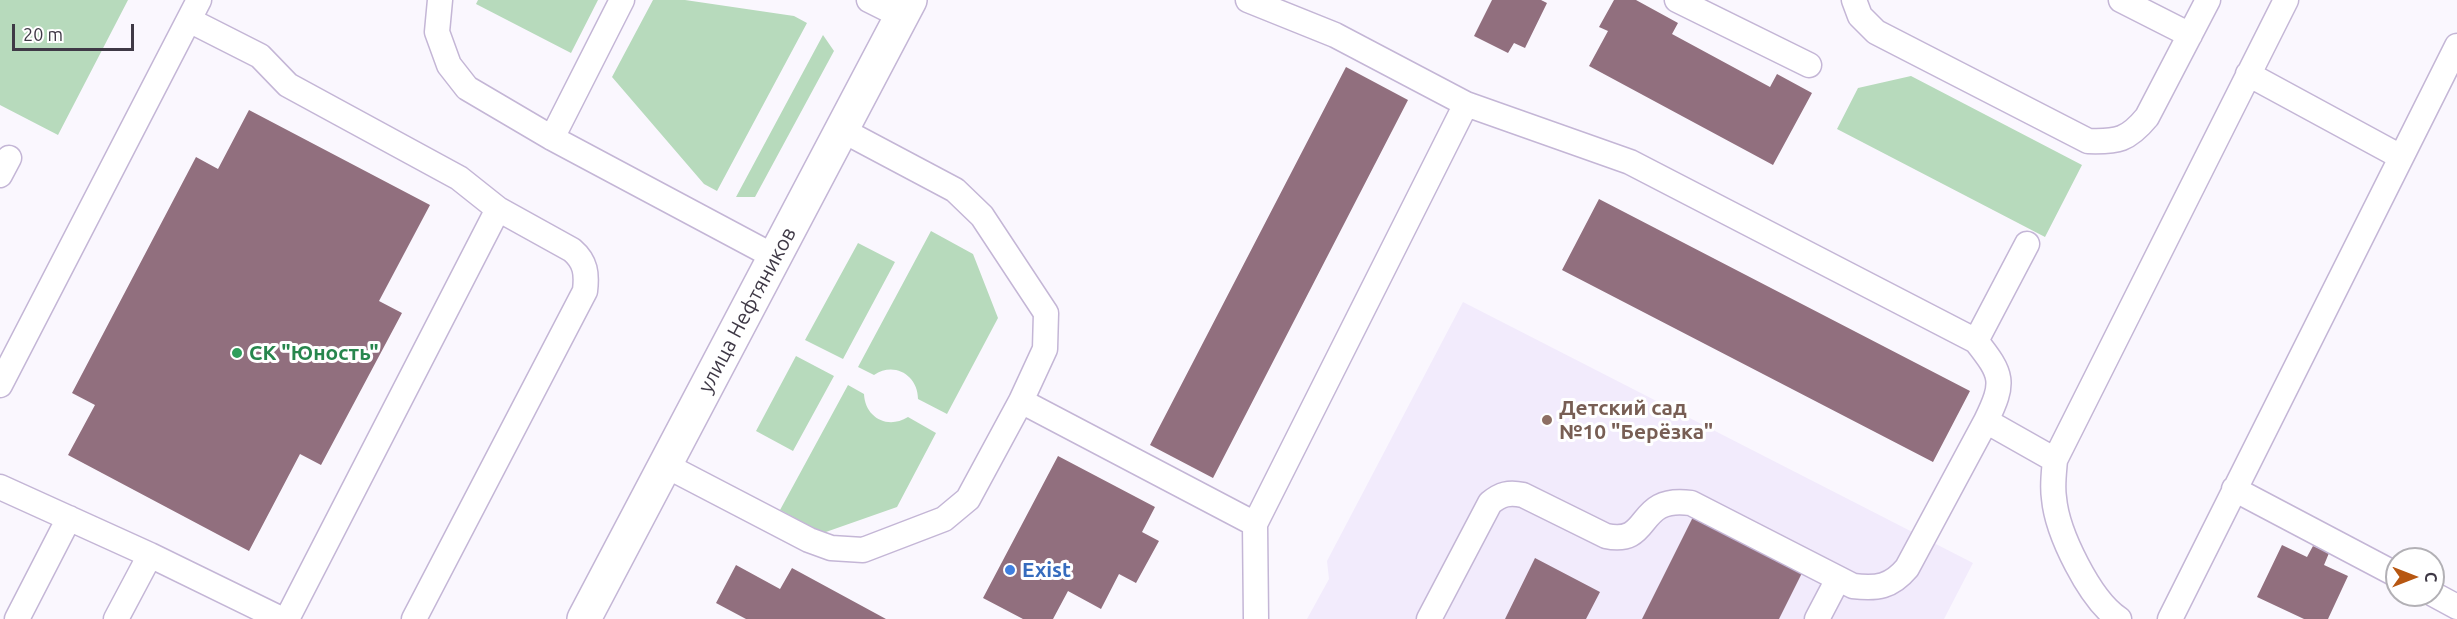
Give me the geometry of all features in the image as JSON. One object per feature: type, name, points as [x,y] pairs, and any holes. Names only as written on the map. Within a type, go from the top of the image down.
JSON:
[{"type":"street","name":"улица Нефтяников","points":[[584,619],[906,8]]},
{"type":"lane","points":[[440,0],[437,32],[449,64],[467,88],[552,138],[775,257]]},
{"type":"lane","points":[[552,138],[622,0]]},
{"type":"lane","points":[[869,0],[906,8]]},
{"type":"lane","points":[[1248,0],[1335,35],[1466,104],[1630,162],[1976,341],[1996,366],[2000,393],[1907,568],[1896,582],[1876,589],[1853,586],[1691,503],[1674,501],[1657,506],[1638,530],[1628,537],[1618,539],[1606,536],[1522,495],[1511,492],[1500,495],[1490,503],[1429,619]]},
{"type":"lane","points":[[1677,0],[1809,65]]},
{"type":"lane","points":[[1854,0],[1860,16],[1876,32],[2088,141],[2113,142],[2134,134],[2147,117],[2208,0]]},
{"type":"lane","points":[[2121,0],[2190,35]]},
{"type":"lane","points":[[2119,619],[2107,611],[2069,550],[2054,499],[2055,460],[2286,0]]},
{"type":"lane","points":[[0,385],[194,10],[260,56],[288,85],[459,178],[498,209],[572,250],[581,258],[586,275],[585,291],[414,619]]},
{"type":"lane","points":[[2170,619],[2457,46]]},
{"type":"lane","points":[[2248,74],[2401,157]]},
{"type":"lane","points":[[1256,619],[1255,524],[1466,104]]},
{"type":"lane","points":[[665,465],[809,540],[831,548],[863,550],[944,519],[968,499],[1021,401],[1045,349],[1046,313],[989,226],[955,190],[842,130]]},
{"type":"lane","points":[[287,619],[498,209]]},
{"type":"lane","points":[[1976,341],[2027,244]]},
{"type":"lane","points":[[1021,401],[1255,524]]},
{"type":"lane","points":[[1986,422],[2055,460]]},
{"type":"lane","points":[[0,487],[150,555],[281,619]]},
{"type":"lane","points":[[2235,489],[2385,569]]},
{"type":"lane","points":[[17,619],[69,518]]},
{"type":"lane","points":[[116,619],[150,555]]},
{"type":"lane","points":[[1817,619],[1838,579]]},
{"type":"shaded area","name":"Детский сад №10 \"Берёзка\"","points":[[1463,302],[1973,563],[1944,619],[1307,619],[1329,579],[1327,561]]},
{"type":"green space","points":[[0,0],[128,0],[58,135],[0,105]]},
{"type":"green space","points":[[478,0],[598,0],[571,53],[476,4]]},
{"type":"green space","points":[[653,0],[685,0],[794,16],[807,23],[717,191],[704,184],[612,77]]},
{"type":"green space","points":[[823,35],[834,51],[755,197],[736,197]]},
{"type":"green space","points":[[1911,76],[2082,165],[2045,237],[1837,129],[1858,88]]},
{"type":"green space","points":[[931,231],[973,254],[998,318],[947,414],[918,399],[914,383],[904,373],[889,369],[874,375],[858,367]]},
{"type":"green space","points":[[858,243],[895,262],[843,359],[805,340]]},
{"type":"green space","points":[[796,356],[834,376],[793,451],[756,431]]},
{"type":"green space","points":[[848,385],[864,394],[868,409],[878,419],[892,422],[908,417],[936,433],[897,507],[823,533],[780,510]]},
{"type":"building","points":[[1492,0],[1541,0],[1547,3],[1525,48],[1514,43],[1508,53],[1474,36]]},
{"type":"building","points":[[1614,0],[1636,0],[1678,23],[1672,34],[1770,87],[1777,74],[1812,93],[1773,165],[1589,66],[1608,31],[1599,27]]},
{"type":"building","points":[[1346,67],[1408,100],[1213,478],[1150,445]]},
{"type":"building","name":"СК \"Юность\"","points":[[249,110],[430,205],[379,301],[402,313],[321,465],[300,454],[249,551],[68,455],[95,405],[72,393],[196,157],[218,169]]},
{"type":"building","points":[[1599,199],[1970,391],[1933,462],[1562,270]]},
{"type":"building","points":[[1058,456],[1155,507],[1142,532],[1159,541],[1136,583],[1119,574],[1101,609],[1068,591],[1053,619],[1023,619],[983,598]]},
{"type":"building","points":[[1693,517],[1802,573],[1779,619],[1642,619]]},
{"type":"building","points":[[2282,545],[2307,557],[2313,546],[2329,553],[2324,565],[2348,576],[2328,619],[2304,619],[2257,597]]},
{"type":"building","points":[[1535,558],[1600,592],[1586,619],[1505,619]]},
{"type":"building","points":[[736,565],[780,589],[792,568],[886,619],[746,619],[716,603]]},
{"type":"place","name":"СК \"Юность\"","points":[[237,353]]},
{"type":"place","name":"Детский сад №10 \"Берёзка\"","points":[[1547,420]]},
{"type":"place","name":"Exist","points":[[1010,570]]}]
